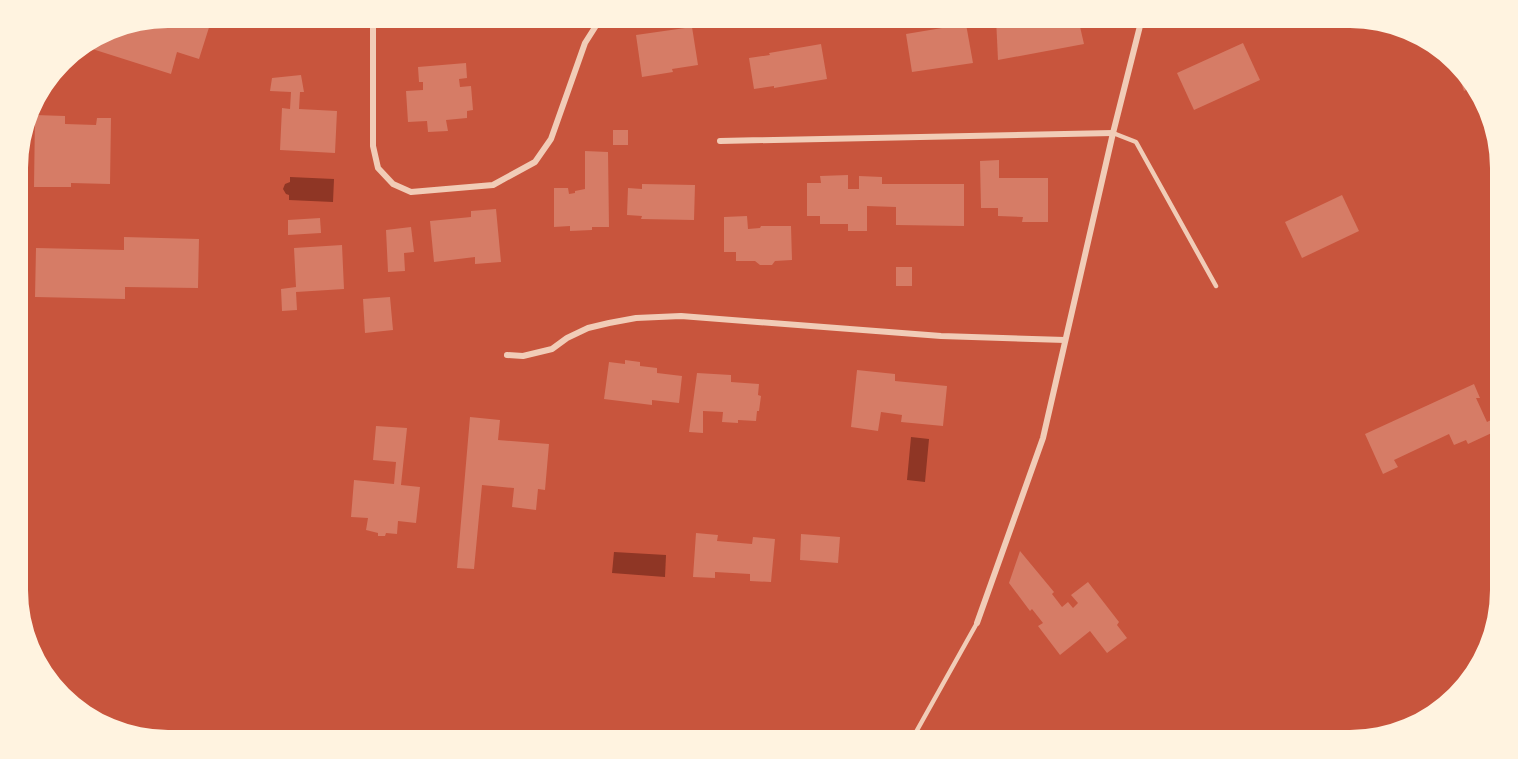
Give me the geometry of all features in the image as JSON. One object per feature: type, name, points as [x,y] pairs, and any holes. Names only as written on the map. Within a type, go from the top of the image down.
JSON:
[{"type":"street","points":[[373,29],[372,146],[378,168],[393,184],[411,192],[493,185],[535,162],[551,139],[592,29]]},
{"type":"street","points":[[977,623],[1043,438],[1139,29]]},
{"type":"street","points":[[720,141],[1113,133]]},
{"type":"street","points":[[507,355],[523,356],[552,349],[567,338],[588,328],[609,323],[636,318],[681,316],[941,336],[1065,340]]},
{"type":"lane","points":[[1113,133],[1136,142],[1216,286]]},
{"type":"lane","points":[[917,730],[977,623]]},
{"type":"shaded area","points":[[290,177],[334,179],[333,202],[289,200],[289,195],[283,189],[285,184],[290,182]]},
{"type":"shaded area","points":[[911,437],[929,439],[925,482],[907,480]]},
{"type":"shaded area","points":[[614,552],[666,555],[665,577],[612,573]]},
{"type":"building","points":[[209,29],[199,59],[177,52],[171,74],[95,50],[115,39],[142,31]]},
{"type":"building","points":[[692,29],[698,65],[642,77],[636,35]]},
{"type":"building","points":[[936,29],[967,29],[973,63],[912,72],[906,34]]},
{"type":"building","points":[[997,29],[1081,29],[1084,44],[998,60]]},
{"type":"building","points":[[1243,43],[1260,80],[1194,110],[1177,73]]},
{"type":"building","points":[[821,44],[827,79],[754,89],[749,58]]},
{"type":"building","points":[[466,63],[467,78],[459,79],[460,87],[471,86],[473,110],[467,111],[467,118],[446,120],[448,131],[428,132],[427,121],[408,122],[406,91],[423,90],[423,82],[419,82],[418,67]]},
{"type":"building","points":[[301,75],[304,92],[300,92],[299,109],[337,111],[335,153],[280,150],[282,108],[290,109],[291,92],[270,91],[272,78]]},
{"type":"building","points":[[39,115],[65,116],[65,124],[96,125],[97,118],[111,118],[110,184],[71,183],[71,187],[34,187],[35,128]]},
{"type":"building","points":[[613,130],[628,130],[628,145],[613,145]]},
{"type":"building","points":[[585,151],[608,152],[609,227],[570,231],[570,226],[554,227],[554,188],[568,188],[569,194],[585,189]]},
{"type":"building","points":[[999,160],[999,178],[1048,178],[1048,222],[1022,222],[1023,217],[998,216],[998,208],[981,208],[980,161]]},
{"type":"building","points":[[848,175],[848,189],[859,189],[859,176],[882,177],[882,184],[964,184],[964,226],[896,225],[896,207],[867,206],[867,231],[848,231],[848,224],[820,224],[820,216],[807,216],[807,183],[821,183],[820,176]]},
{"type":"building","points":[[642,184],[695,185],[694,220],[641,219],[642,216],[627,215],[628,188],[642,189]]},
{"type":"building","points":[[1342,195],[1359,231],[1302,258],[1285,222]]},
{"type":"building","points":[[496,209],[501,262],[475,264],[475,257],[434,262],[430,221],[471,217],[471,211]]},
{"type":"building","points":[[747,216],[748,229],[761,226],[791,226],[792,260],[775,261],[772,265],[760,265],[755,261],[736,261],[736,252],[724,252],[724,217]]},
{"type":"building","points":[[320,218],[321,233],[288,235],[288,220]]},
{"type":"building","points":[[411,227],[414,252],[404,253],[405,271],[388,272],[386,230]]},
{"type":"building","points":[[124,237],[199,239],[198,288],[125,287],[125,299],[35,297],[36,248],[124,250]]},
{"type":"building","points":[[342,245],[344,289],[296,292],[297,310],[282,311],[281,289],[296,287],[294,248]]},
{"type":"building","points":[[896,267],[912,267],[912,286],[896,286]]},
{"type":"building","points":[[390,297],[393,330],[365,333],[363,299]]},
{"type":"building","points":[[625,360],[640,362],[640,366],[657,368],[657,373],[682,376],[679,403],[652,400],[652,405],[604,399],[609,362],[625,364]]},
{"type":"building","points":[[857,370],[895,374],[895,381],[947,386],[943,426],[901,422],[902,415],[881,412],[878,431],[851,427]]},
{"type":"building","points":[[697,373],[731,375],[731,382],[759,384],[758,395],[761,396],[756,421],[722,422],[723,412],[703,411],[703,433],[689,432]]},
{"type":"building","points":[[1474,384],[1480,398],[1476,398],[1487,422],[1490,420],[1490,434],[1468,444],[1466,440],[1454,445],[1449,434],[1394,460],[1398,467],[1383,474],[1365,434]]},
{"type":"building","points":[[470,417],[500,420],[498,440],[549,444],[545,490],[538,489],[536,510],[512,507],[514,488],[482,485],[474,569],[457,568]]},
{"type":"building","points":[[376,426],[407,428],[401,485],[420,487],[416,523],[398,521],[397,534],[386,533],[385,536],[378,536],[378,533],[366,530],[368,518],[351,517],[354,480],[394,484],[396,462],[373,460]]},
{"type":"building","points":[[696,533],[718,535],[717,541],[752,544],[753,537],[775,539],[771,582],[750,581],[750,574],[715,572],[715,578],[693,577]]},
{"type":"building","points":[[801,534],[840,537],[838,563],[800,560]]},
{"type":"building","points":[[1020,551],[1054,592],[1052,594],[1062,607],[1068,602],[1073,608],[1078,603],[1071,595],[1088,582],[1119,622],[1117,625],[1127,638],[1107,653],[1090,631],[1060,655],[1038,626],[1043,623],[1032,609],[1030,611],[1009,583]]}]
